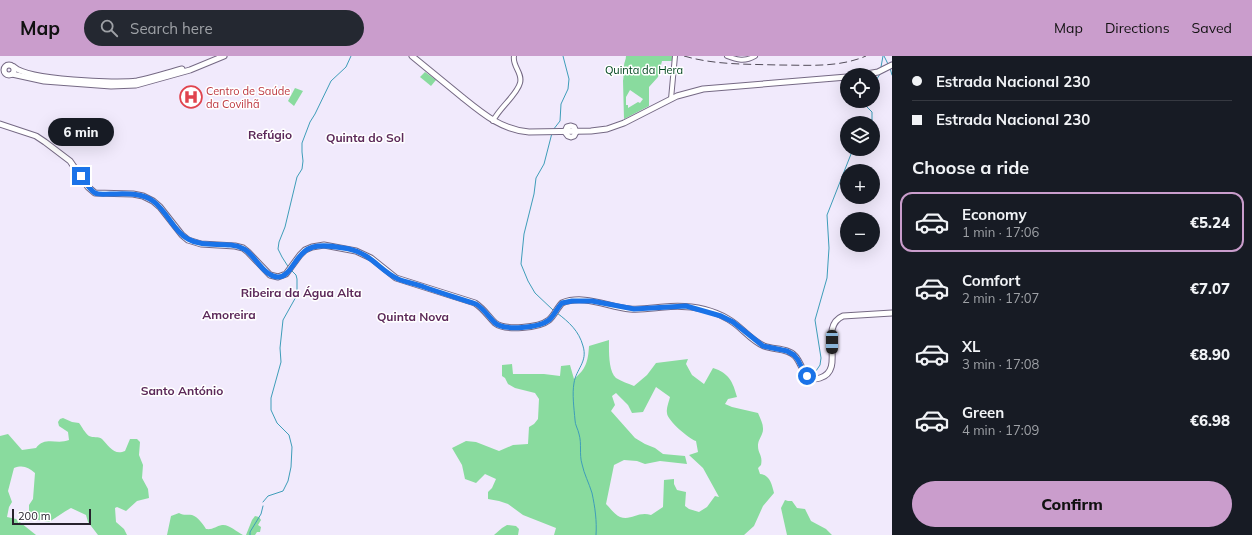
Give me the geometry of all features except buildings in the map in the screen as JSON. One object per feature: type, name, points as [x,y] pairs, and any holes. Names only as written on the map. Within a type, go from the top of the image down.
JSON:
[{"type":"main road","points":[[0,63],[12,65],[18,71],[36,76],[128,82],[161,75],[205,62],[219,56]]},
{"type":"main road","points":[[7,65],[2,70],[8,75],[12,74],[44,81],[111,86],[151,82],[187,71],[224,56]]},
{"type":"main road","points":[[412,56],[487,117],[496,117],[501,125],[520,132],[565,132],[566,135],[571,137],[574,136],[576,132],[613,128],[688,92],[703,89],[758,84],[761,80],[765,81],[766,83],[840,78]]},
{"type":"main road","points":[[880,71],[892,65]]},
{"type":"main road","points":[[12,74],[14,72],[14,67]]},
{"type":"main road","points":[[0,124],[36,136],[45,142],[70,161],[88,187],[95,193],[133,194],[143,196],[153,201],[160,207],[182,235],[188,240],[201,244],[235,246],[243,248],[270,275],[278,277],[286,274],[300,255],[312,247],[324,246],[349,249],[371,258],[396,278],[476,304],[483,308],[496,323],[506,328],[543,324],[550,319],[562,303],[565,302],[584,300],[634,309],[676,306],[694,308],[728,318],[763,346],[792,353],[796,357],[804,372],[811,378],[816,378],[828,373],[832,367],[832,330],[838,319],[843,316],[892,313]]},
{"type":"street","points":[[496,117],[520,84],[520,77],[514,64],[514,56]]},
{"type":"street","points":[[671,99],[675,56]]},
{"type":"street","points":[[727,56],[741,60],[755,56]]},
{"type":"green space","name":"Quinta da Hera","points":[[626,56],[673,56],[672,61],[662,61],[658,77],[649,87],[649,106],[624,119],[623,81]],"holes":[[[630,90],[643,99],[640,103],[638,102],[628,108],[628,105],[626,105],[626,97]]]},
{"type":"green space","points":[[425,72],[436,80],[431,86],[420,77]]},
{"type":"green space","points":[[295,88],[303,91],[294,106],[288,101]]},
{"type":"green space","points":[[609,340],[610,360],[613,375],[616,378],[634,386],[647,375],[656,363],[688,359],[686,364],[692,375],[704,384],[713,368],[727,375],[734,387],[737,397],[728,399],[725,404],[758,413],[763,429],[758,444],[761,465],[758,468],[760,474],[766,476],[770,481],[774,493],[763,506],[754,526],[744,535],[554,535],[556,528],[523,515],[508,504],[488,499],[488,492],[492,488],[496,479],[485,474],[476,483],[465,479],[462,465],[452,448],[466,441],[476,442],[499,451],[513,445],[528,444],[529,427],[538,419],[539,399],[535,393],[515,388],[508,384],[502,376],[502,365],[512,364],[513,374],[544,374],[560,376],[561,366],[570,365],[574,379],[586,365],[589,346]],"holes":[[[656,387],[670,397],[667,409],[668,416],[679,429],[696,441],[698,452],[689,455],[703,468],[719,497],[715,496],[707,507],[699,512],[689,509],[685,506],[686,492],[677,490],[674,484],[674,479],[664,480],[663,507],[651,515],[642,514],[628,518],[620,517],[606,504],[614,465],[624,460],[637,461],[645,464],[660,461],[687,464],[685,456],[663,454],[655,448],[635,438],[611,411],[615,405],[612,396],[616,393],[628,405],[632,413],[643,412]]]},
{"type":"green space","points":[[63,418],[79,423],[89,436],[102,439],[112,450],[118,452],[125,451],[130,439],[137,439],[140,442],[139,455],[143,465],[142,478],[148,489],[149,498],[137,501],[126,511],[117,507],[115,508],[116,522],[124,529],[127,535],[98,535],[88,522],[86,515],[71,508],[49,522],[29,518],[29,505],[33,499],[35,473],[28,468],[20,467],[14,468],[8,491],[12,502],[9,507],[7,517],[16,519],[36,535],[0,535],[0,436],[8,434],[22,450],[36,448],[43,442],[60,442],[69,440],[68,432],[59,426],[58,422]]},
{"type":"green space","points":[[785,500],[792,501],[797,508],[805,509],[811,521],[826,529],[832,535],[787,535],[781,508]]},
{"type":"green space","points":[[179,513],[194,516],[206,529],[225,525],[243,535],[167,535],[171,516]]},
{"type":"green space","points":[[255,516],[259,517],[261,520],[258,525],[261,527],[260,532],[257,532],[255,535],[246,535],[252,520]]},
{"type":"green space","points":[[507,525],[516,526],[519,529],[518,535],[494,535],[502,528]]},
{"type":"waterway","name":"Ribeira da Água Alta","points":[[289,268],[278,249],[297,177],[302,169],[302,143],[310,122],[331,81],[346,67],[351,56]]},
{"type":"waterway","points":[[553,130],[560,121],[561,104],[568,89],[569,79],[563,56]]},
{"type":"waterway","points":[[881,67],[883,56]]},
{"type":"waterway","points":[[884,56],[888,64]]},
{"type":"waterway","points":[[890,68],[892,75]]},
{"type":"waterway","points":[[868,108],[872,112],[872,116]]},
{"type":"waterway","points":[[552,133],[544,164],[536,178],[534,194],[524,234],[521,264],[535,293],[553,310]]},
{"type":"waterway","points":[[816,371],[820,365],[821,358],[815,320],[827,278],[829,248],[827,215],[850,156]]},
{"type":"waterway","name":"Ribeira da Água Alta","points":[[263,502],[268,496],[283,491],[288,481],[291,467],[292,447],[289,435],[277,423],[271,410],[271,398],[281,362],[280,348],[283,320],[297,295],[297,279],[296,275],[291,270]]},
{"type":"waterway","points":[[557,313],[576,331],[583,346],[584,357],[575,378],[573,401],[575,422],[580,438],[581,460],[594,504],[596,535]]},
{"type":"waterway","name":"Ribeira da Água Alta","points":[[250,535],[250,532],[261,514],[263,506]]},
{"type":"railway","points":[[684,56],[731,64],[778,65],[833,64],[855,60],[866,56]]},
{"type":"place","name":"Centro de Saúde da Covilhã","points":[[191,97]]},
{"type":"district","name":"Refúgio","points":[[270,134]]},
{"type":"district","name":"Quinta do Sol","points":[[365,137]]},
{"type":"district","name":"Ribeira da Água Alta","points":[[301,292]]},
{"type":"district","name":"Amoreira","points":[[229,314]]},
{"type":"district","name":"Quinta Nova","points":[[413,316]]},
{"type":"district","name":"Santo António","points":[[182,390]]},
{"type":"route","points":[[81,176],[88,187],[95,193],[133,194],[143,196],[153,201],[160,207],[182,235],[188,240],[201,244],[235,246],[243,248],[270,275],[278,277],[286,274],[300,255],[305,250],[312,247],[324,246],[349,249],[371,258],[396,278],[476,304],[483,308],[496,323],[506,328],[543,324],[550,319],[562,303],[572,301],[584,300],[600,302],[622,308],[634,309],[686,306],[728,318],[763,346],[792,353],[798,360],[807,376]]}]
